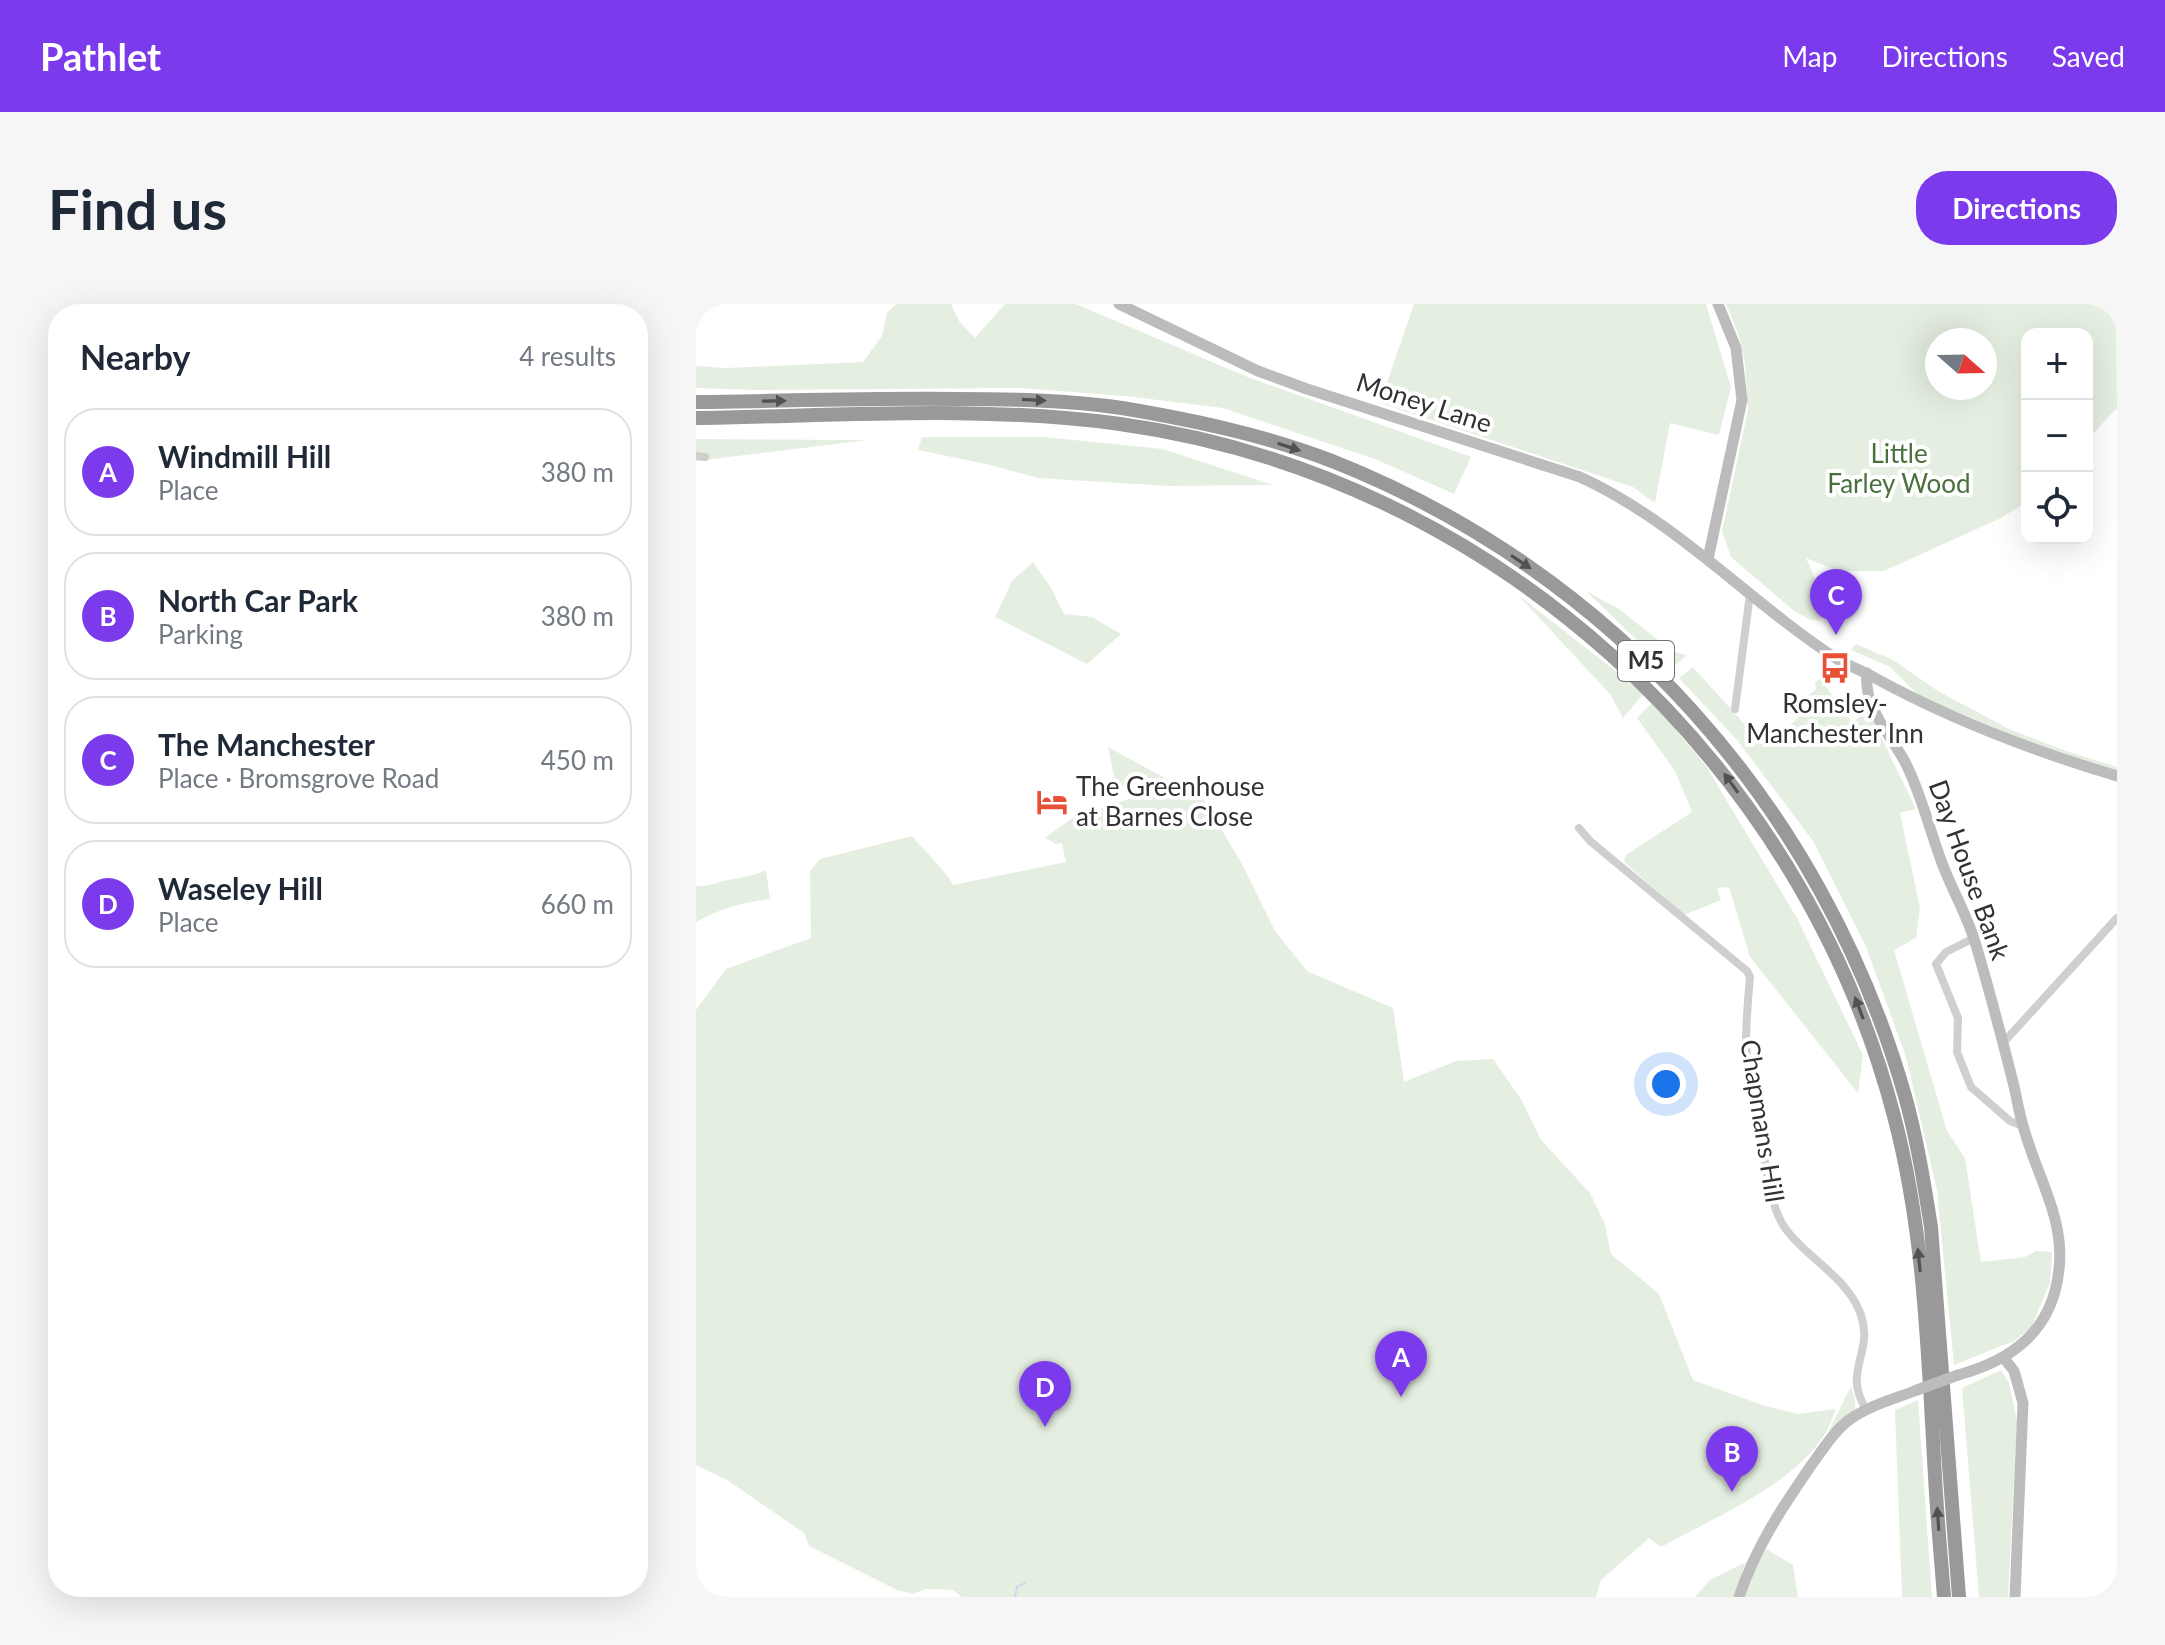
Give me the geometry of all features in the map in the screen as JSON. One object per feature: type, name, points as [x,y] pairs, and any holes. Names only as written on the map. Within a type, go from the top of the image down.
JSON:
[{"type":"highway","name":"M5","points":[[696,402],[1031,400],[1180,418],[1248,435],[1331,461],[1455,520],[1566,594],[1651,665],[1746,776],[1811,872],[1864,978],[1886,1036],[1906,1098],[1922,1166],[1931,1227],[1959,1597]]},
{"type":"highway","name":"M5","points":[[696,418],[987,414],[1112,423],[1200,440],[1284,462],[1342,484],[1457,540],[1564,613],[1620,660],[1711,756],[1757,819],[1829,939],[1859,1005],[1895,1119],[1913,1202],[1924,1304],[1944,1597]]},
{"type":"street","name":"Money Lane","points":[[1119,304],[1258,371],[1295,385],[1580,477],[1643,509],[1839,660],[1944,713],[2015,743],[2117,776]]},
{"type":"street","points":[[1708,559],[1742,400],[1736,348],[1718,304]]},
{"type":"street","points":[[1735,709],[1750,594]]},
{"type":"street","name":"Day House Bank","points":[[1739,1597],[1758,1548],[1780,1511],[1831,1438],[1846,1422],[1866,1409],[1958,1375],[1989,1367],[2004,1358],[2034,1332],[2046,1313],[2059,1271],[2060,1242],[2053,1206],[2023,1126],[1974,938],[1906,765],[1872,707],[1866,683],[1867,673]]},
{"type":"street","name":"Chapmans Hill","points":[[1579,828],[1590,841],[1747,971],[1750,977],[1747,1062],[1756,1093],[1772,1204],[1784,1227],[1846,1289],[1857,1306],[1865,1333],[1855,1384],[1866,1409]]},
{"type":"street","points":[[2003,1043],[2117,918]]},
{"type":"street","points":[[1974,938],[1946,952],[1936,964],[1958,1018],[1957,1052],[1973,1091],[2010,1121],[2023,1126]]},
{"type":"street","points":[[2004,1358],[2014,1371],[2023,1403],[2015,1597]]},
{"type":"green space","points":[[896,304],[951,304],[959,321],[975,338],[1005,304],[1076,304],[1245,376],[1471,457],[1454,494],[1375,459],[1223,408],[1020,388],[696,388],[696,366],[726,368],[863,362],[882,336],[887,313]]},
{"type":"green space","points":[[1414,304],[1706,304],[1731,387],[1719,435],[1670,423],[1655,503],[1633,487],[1380,403]]},
{"type":"green space","name":"Little Farley Wood","points":[[1726,304],[2116,304],[2117,408],[2093,434],[2093,328],[2021,328],[2021,506],[2001,518],[1884,571],[1838,571],[1806,558],[1827,606],[1824,616],[1818,620],[1811,620],[1794,611],[1731,557],[1722,531],[1748,410],[1745,363],[1739,336]]},
{"type":"green space","points":[[922,437],[1044,437],[1163,449],[1273,485],[1169,486],[1038,478],[918,450]]},
{"type":"green space","points":[[696,439],[868,440],[696,461]]},
{"type":"green space","points":[[1033,562],[1064,614],[1092,617],[1121,634],[1087,664],[995,617],[1012,581]]},
{"type":"green space","points":[[1586,591],[1619,609],[1672,651],[1687,655],[1669,671]]},
{"type":"green space","points":[[1517,594],[1644,693],[1623,718],[1610,694]]},
{"type":"green space","points":[[1856,644],[1893,660],[1938,691],[2009,729],[2117,767],[2117,772],[2057,754],[1919,696],[1890,667],[1851,650]]},
{"type":"green space","points":[[1693,667],[1765,747],[1798,718],[1794,708],[1816,689],[1815,683],[1820,678],[1852,723],[1868,710],[1916,809],[1900,813],[1920,908],[1916,938],[1894,950],[1947,1131],[1965,1158],[1981,1262],[2025,1257],[2036,1251],[2052,1252],[2050,1283],[2031,1328],[2014,1341],[1954,1365],[1937,1190],[1906,1057],[1866,947],[1813,841],[1737,740],[1679,678]]},
{"type":"green space","points":[[1653,702],[1706,766],[1797,918],[1863,1055],[1858,1093],[1750,957],[1729,887],[1717,888],[1721,900],[1684,915],[1624,862],[1626,855],[1692,812],[1675,771],[1637,718]]},
{"type":"green space","points":[[1108,747],[1185,789],[1199,792],[1241,862],[1275,931],[1307,971],[1393,1008],[1404,1082],[1456,1061],[1493,1059],[1521,1099],[1541,1140],[1590,1193],[1605,1224],[1611,1254],[1659,1294],[1693,1380],[1797,1414],[1836,1409],[1825,1434],[1808,1455],[1791,1471],[1749,1500],[1661,1547],[1649,1538],[1601,1580],[1596,1597],[962,1597],[953,1590],[925,1589],[913,1594],[897,1590],[809,1546],[804,1533],[727,1480],[696,1465],[696,1010],[726,969],[811,938],[810,871],[820,859],[912,836],[953,885],[1066,862],[1062,843],[1056,844],[1045,838],[1071,819],[1134,797],[1115,781]]},
{"type":"green space","points":[[766,870],[770,899],[732,907],[696,922],[696,886]]},
{"type":"green space","points":[[2001,1370],[2009,1383],[2017,1421],[2008,1597],[1979,1597],[1962,1388]]},
{"type":"green space","points":[[1851,1386],[1854,1412],[1833,1433],[1828,1433]]},
{"type":"green space","points":[[1918,1400],[1932,1597],[1902,1597],[1895,1410]]},
{"type":"green space","points":[[1766,1549],[1793,1565],[1798,1597],[1744,1597],[1749,1579]]},
{"type":"green space","points":[[1746,1562],[1733,1597],[1695,1597],[1710,1580]]},
{"type":"waterway","points":[[1015,1597],[1017,1587],[1025,1583]]},
{"type":"place","name":"The Manchester","points":[[1836,635]]},
{"type":"place","name":"Romsley- Manchester Inn","points":[[1835,668]]},
{"type":"place","name":"The Greenhouse at Barnes Close","points":[[1052,802]]},
{"type":"place","name":"Windmill Hill","points":[[1401,1397]]},
{"type":"place","name":"Waseley Hill","points":[[1045,1427]]},
{"type":"place","name":"North Car Park","points":[[1732,1492]]}]
